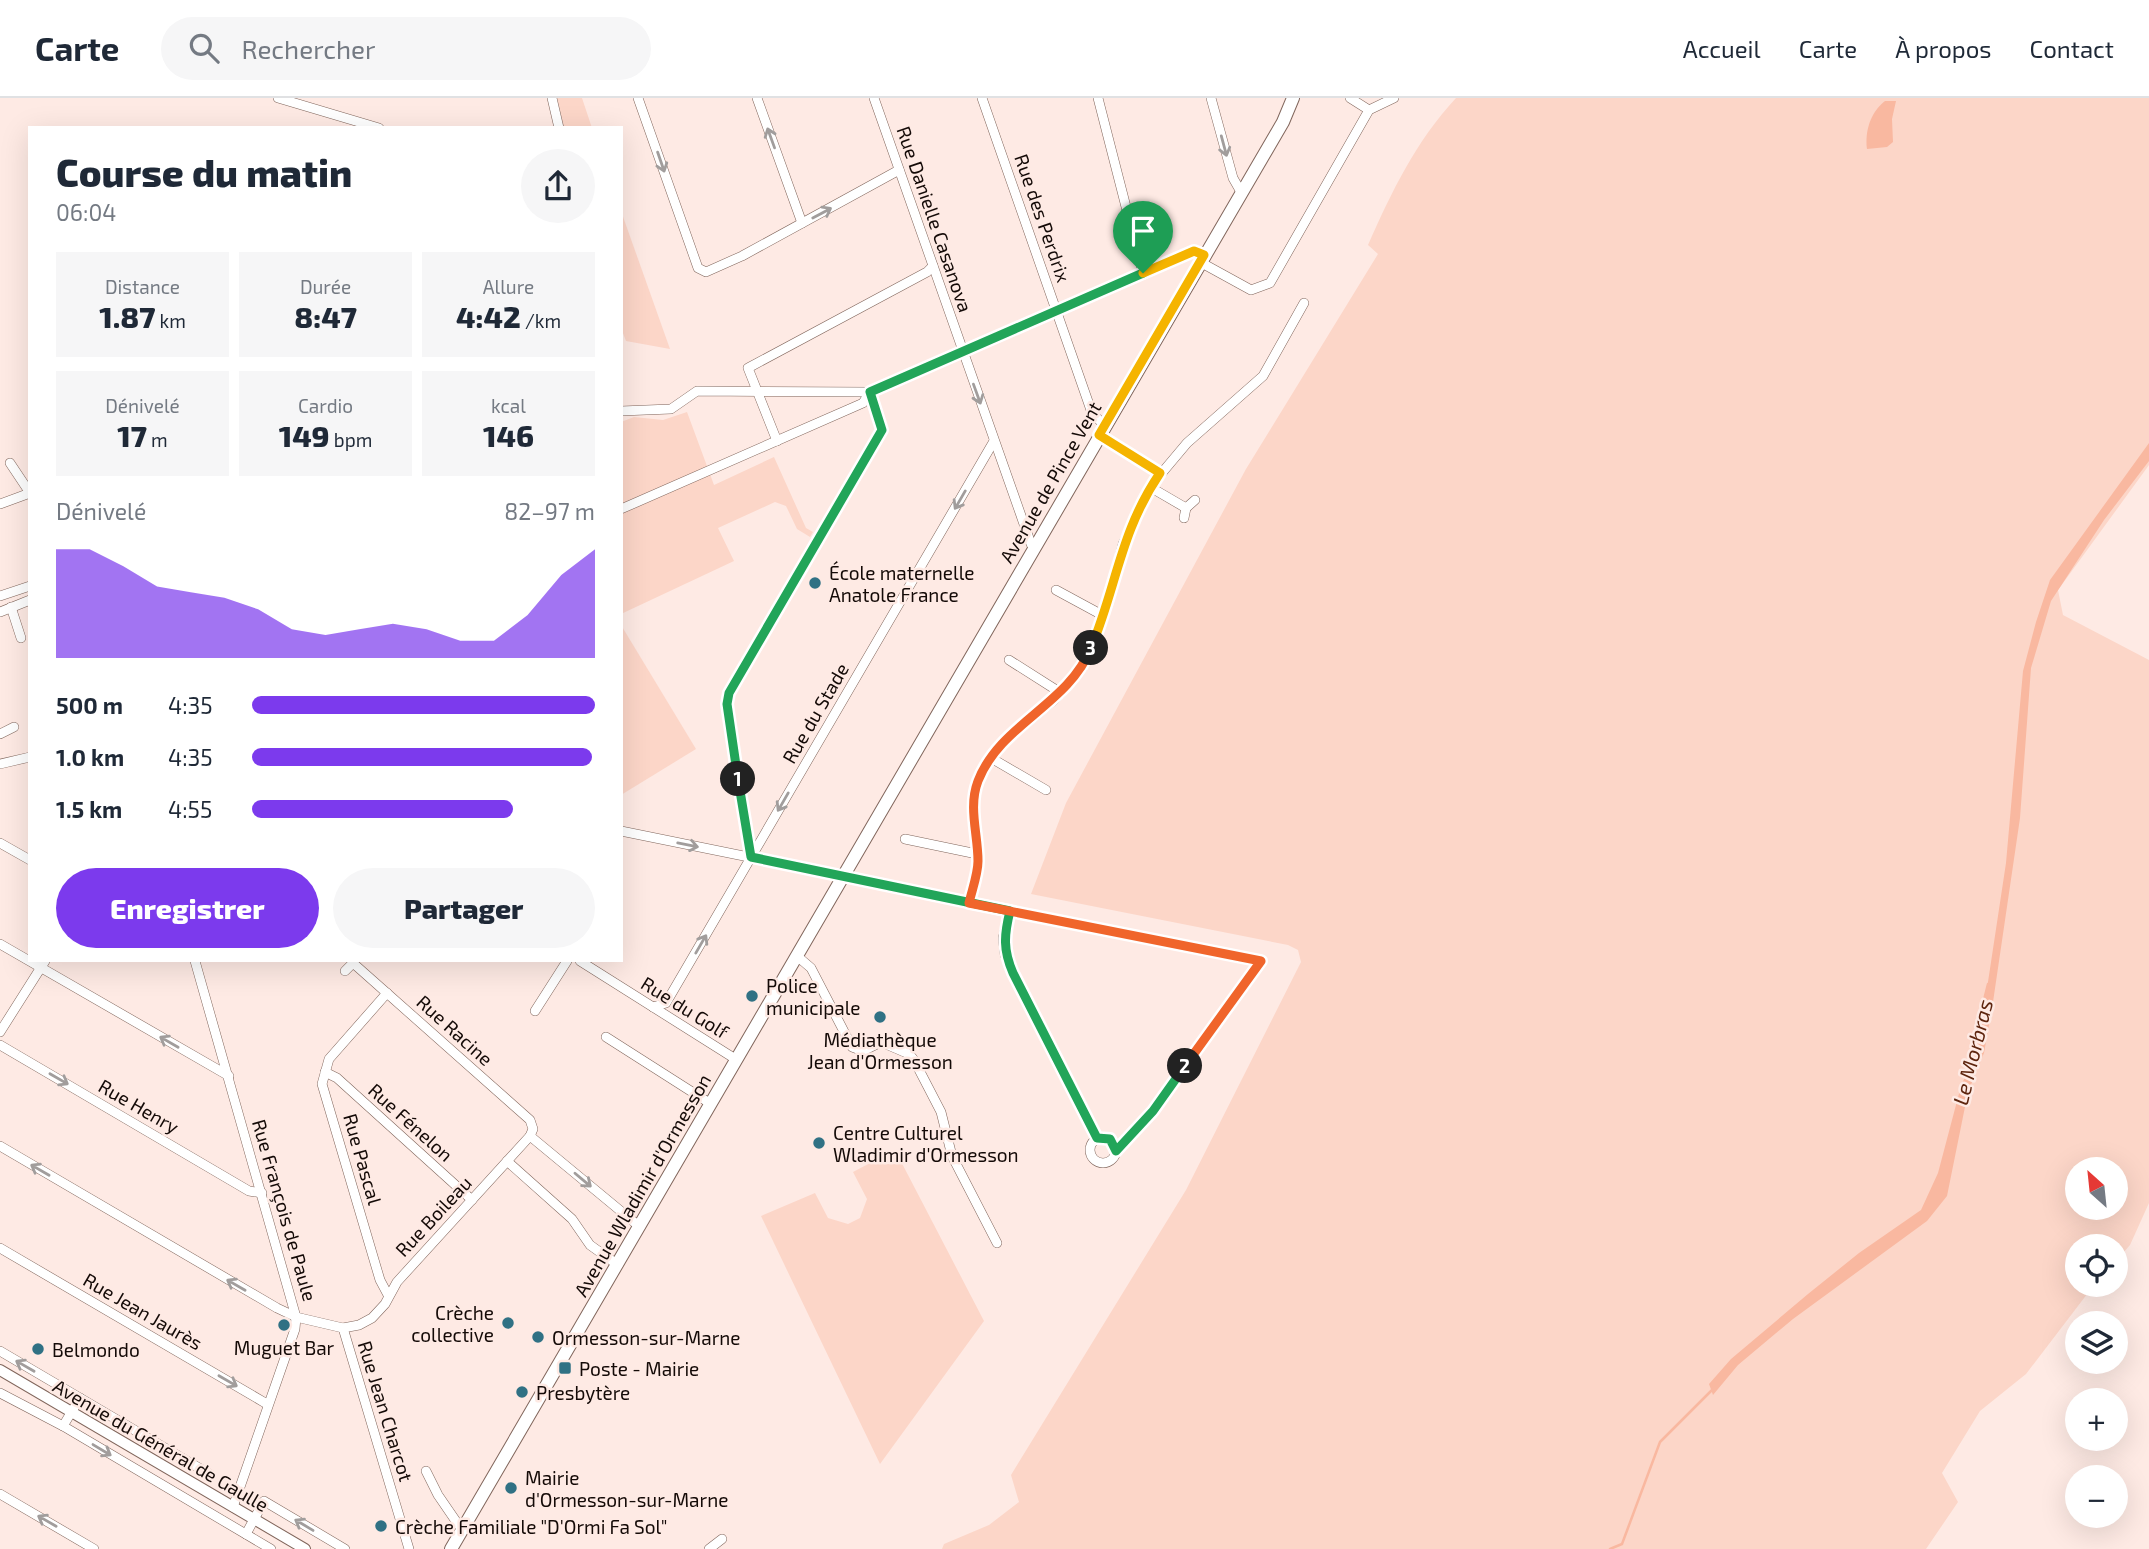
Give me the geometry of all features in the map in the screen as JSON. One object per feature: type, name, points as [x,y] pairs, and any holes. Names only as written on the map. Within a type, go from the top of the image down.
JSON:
[{"type":"main road","name":"Avenue de Pince Vent","points":[[844,877],[1294,101]]},
{"type":"main road","name":"Avenue Wladimir d'Ormesson","points":[[452,1549],[844,877]]},
{"type":"street","points":[[278,98],[372,126]]},
{"type":"street","points":[[552,98],[559,126]]},
{"type":"street","points":[[638,98],[698,268],[706,272],[715,270],[899,170]]},
{"type":"street","points":[[757,98],[802,223]]},
{"type":"street","name":"Rue des Perdrix","points":[[982,98],[1092,414],[1101,430]]},
{"type":"street","points":[[1098,98],[1143,273]]},
{"type":"street","points":[[1211,98],[1233,178],[1241,192]]},
{"type":"street","points":[[1350,98],[1369,110]]},
{"type":"street","points":[[623,411],[671,409],[697,391],[870,392],[1194,251],[1251,290],[1270,283],[1369,110],[1394,98]]},
{"type":"street","name":"Rue Danielle Casanova","points":[[877,99],[899,170],[994,441],[1031,544],[1035,547]]},
{"type":"street","points":[[777,442],[748,368],[933,266]]},
{"type":"street","points":[[969,903],[977,854],[973,808],[978,781],[1000,745],[1061,693],[1082,668],[1104,616],[1123,544],[1150,487],[1207,424],[1254,386],[1278,352],[1304,303]]},
{"type":"street","points":[[623,508],[863,403],[870,392]]},
{"type":"street","points":[[751,857],[727,704],[729,693],[882,430],[870,392]]},
{"type":"street","points":[[1101,430],[1160,473]]},
{"type":"street","name":"Rue du Stade","points":[[666,1003],[994,441]]},
{"type":"street","points":[[9,463],[28,490]]},
{"type":"street","points":[[1150,487],[1185,513],[1195,500]]},
{"type":"street","points":[[0,505],[28,494]]},
{"type":"street","points":[[0,596],[28,587]]},
{"type":"street","points":[[1056,590],[1104,616]]},
{"type":"street","points":[[0,611],[28,601]]},
{"type":"street","points":[[10,607],[21,638]]},
{"type":"street","points":[[1009,660],[1061,693]]},
{"type":"street","points":[[0,734],[14,727]]},
{"type":"street","points":[[0,764],[28,757]]},
{"type":"street","points":[[991,758],[1046,790]]},
{"type":"street","points":[[623,831],[1261,961],[1153,1111],[1107,1163],[1093,1159],[1090,1146],[1097,1138]]},
{"type":"street","points":[[905,839],[977,854]]},
{"type":"street","points":[[0,843],[28,859]]},
{"type":"street","points":[[1010,911],[1003,938],[1005,955],[1097,1138]]},
{"type":"street","points":[[0,944],[28,957]]},
{"type":"street","points":[[797,956],[811,968],[852,1047],[863,1051],[881,1042],[909,1054],[914,1060],[941,1112],[952,1156],[997,1243]]},
{"type":"street","name":"Rue François de Paule","points":[[195,962],[296,1317],[295,1329],[233,1507]]},
{"type":"street","points":[[535,1011],[566,962]]},
{"type":"street","name":"Rue du Golf","points":[[582,962],[737,1060]]},
{"type":"street","name":"Rue Racine","points":[[345,971],[353,963],[530,1120],[533,1129],[530,1136],[640,1227]]},
{"type":"street","points":[[0,1032],[43,964],[229,1076]]},
{"type":"street","points":[[325,1072],[329,1059],[387,993]]},
{"type":"street","points":[[653,1007],[666,1003],[669,1017]]},
{"type":"street","points":[[606,1037],[711,1104]]},
{"type":"street","name":"Rue Henry","points":[[0,1045],[249,1191],[262,1193]]},
{"type":"street","name":"Rue Fénelon","points":[[325,1072],[337,1078],[472,1200]]},
{"type":"street","name":"Rue Pascal","points":[[325,1072],[322,1084],[380,1280],[388,1295]]},
{"type":"street","points":[[530,1136],[506,1161],[572,1219],[590,1245],[618,1265]]},
{"type":"street","points":[[1097,1138],[1110,1139],[1116,1151]]},
{"type":"street","name":"Rue Jean Charcot","points":[[0,1146],[296,1317],[343,1328],[409,1549]]},
{"type":"street","name":"Rue Boileau","points":[[388,1295],[506,1161]]},
{"type":"street","name":"Rue Jean Jaurès","points":[[0,1248],[267,1404]]},
{"type":"street","points":[[343,1328],[359,1325],[372,1318],[385,1304],[388,1295]]},
{"type":"street","points":[[0,1352],[211,1475]]},
{"type":"street","name":"Avenue du Général de Gaulle","points":[[0,1370],[305,1549]]},
{"type":"street","points":[[0,1392],[63,1426],[271,1549]]},
{"type":"street","points":[[63,1426],[80,1398]]},
{"type":"street","points":[[162,1485],[179,1456]]},
{"type":"street","points":[[426,1471],[438,1495],[463,1530]]},
{"type":"street","points":[[0,1494],[94,1549]]},
{"type":"street","points":[[246,1534],[264,1501],[345,1549]]},
{"type":"street","points":[[709,1549],[722,1539]]},
{"type":"shaded area","points":[[557,98],[582,98],[591,126],[564,126]]},
{"type":"shaded area","points":[[1456,98],[2149,98],[2149,465],[2058,590],[2063,615],[2149,660],[2149,1203],[2128,1247],[2128,1234],[2065,1234],[2065,1297],[2085,1297],[2074,1311],[2065,1311],[2065,1323],[2026,1374],[1980,1411],[1942,1473],[1958,1502],[1926,1549],[942,1549],[944,1544],[989,1525],[1019,1502],[1011,1475],[1186,1190],[1301,962],[1298,950],[1288,945],[1031,894],[1066,803],[1246,469],[1378,254],[1368,245],[1406,167]]},
{"type":"shaded area","points":[[1885,101],[1896,101],[1892,119],[1893,142],[1887,147],[1867,149],[1870,123]]},
{"type":"shaded area","points":[[623,217],[670,349],[626,341],[623,333]]},
{"type":"shaded area","points":[[687,412],[714,485],[774,457],[806,528],[813,532],[810,537],[797,529],[786,506],[775,502],[718,528],[734,561],[623,613],[623,421],[634,417],[663,420]]},
{"type":"shaded area","points":[[2149,443],[2149,461],[2104,520],[2051,601],[2031,668],[2020,818],[1993,1002],[1984,1053],[1968,1092],[1947,1196],[1927,1221],[1793,1319],[1738,1365],[1713,1395],[1709,1384],[1731,1359],[1859,1253],[1921,1210],[1938,1173],[1961,1086],[1978,1048],[2006,863],[2023,671],[2036,622],[2050,580]]},
{"type":"shaded area","points":[[623,628],[696,749],[623,794]]},
{"type":"shaded area","points":[[895,1150],[984,1321],[880,1464],[761,1216],[815,1193],[828,1218],[848,1224],[860,1218],[867,1199],[853,1172]]},
{"type":"waterway","name":"Le Morbras","points":[[1965,1076],[1988,984]]},
{"type":"waterway","name":"Le Morbras","points":[[1610,1549],[1622,1544],[1660,1442],[1712,1390]]},
{"type":"place","name":"École maternelle Anatole France","points":[[815,583]]},
{"type":"place","name":"Police municipale","points":[[752,996]]},
{"type":"place","name":"Médiathèque Jean d'Ormesson","points":[[880,1017]]},
{"type":"place","name":"Centre Culturel Wladimir d'Ormesson","points":[[819,1143]]},
{"type":"place","name":"Crèche collective","points":[[508,1323]]},
{"type":"place","name":"Muguet Bar","points":[[284,1325]]},
{"type":"place","name":"Ormesson-sur-Marne","points":[[538,1337]]},
{"type":"place","name":"Belmondo","points":[[38,1349]]},
{"type":"place","name":"Poste - Mairie","points":[[565,1368]]},
{"type":"place","name":"Presbytère","points":[[522,1392]]},
{"type":"place","name":"Mairie d'Ormesson-sur-Marne","points":[[511,1488]]},
{"type":"place","name":"Crèche Familiale \"D'Ormi Fa Sol\"","points":[[381,1526]]},
{"type":"route","points":[[1143,273],[870,392],[874,408],[879,413],[882,430],[729,693],[727,704],[751,857],[969,903],[1010,911],[1003,938],[1005,955],[1097,1138],[1110,1139],[1116,1151],[1153,1111],[1261,961],[1098,929],[1010,911],[969,903],[978,864],[973,808],[978,781],[1000,745],[1054,700],[1082,668],[1104,616],[1123,544],[1133,519],[1160,473],[1099,435],[1204,255],[1194,251],[1143,273]]}]
